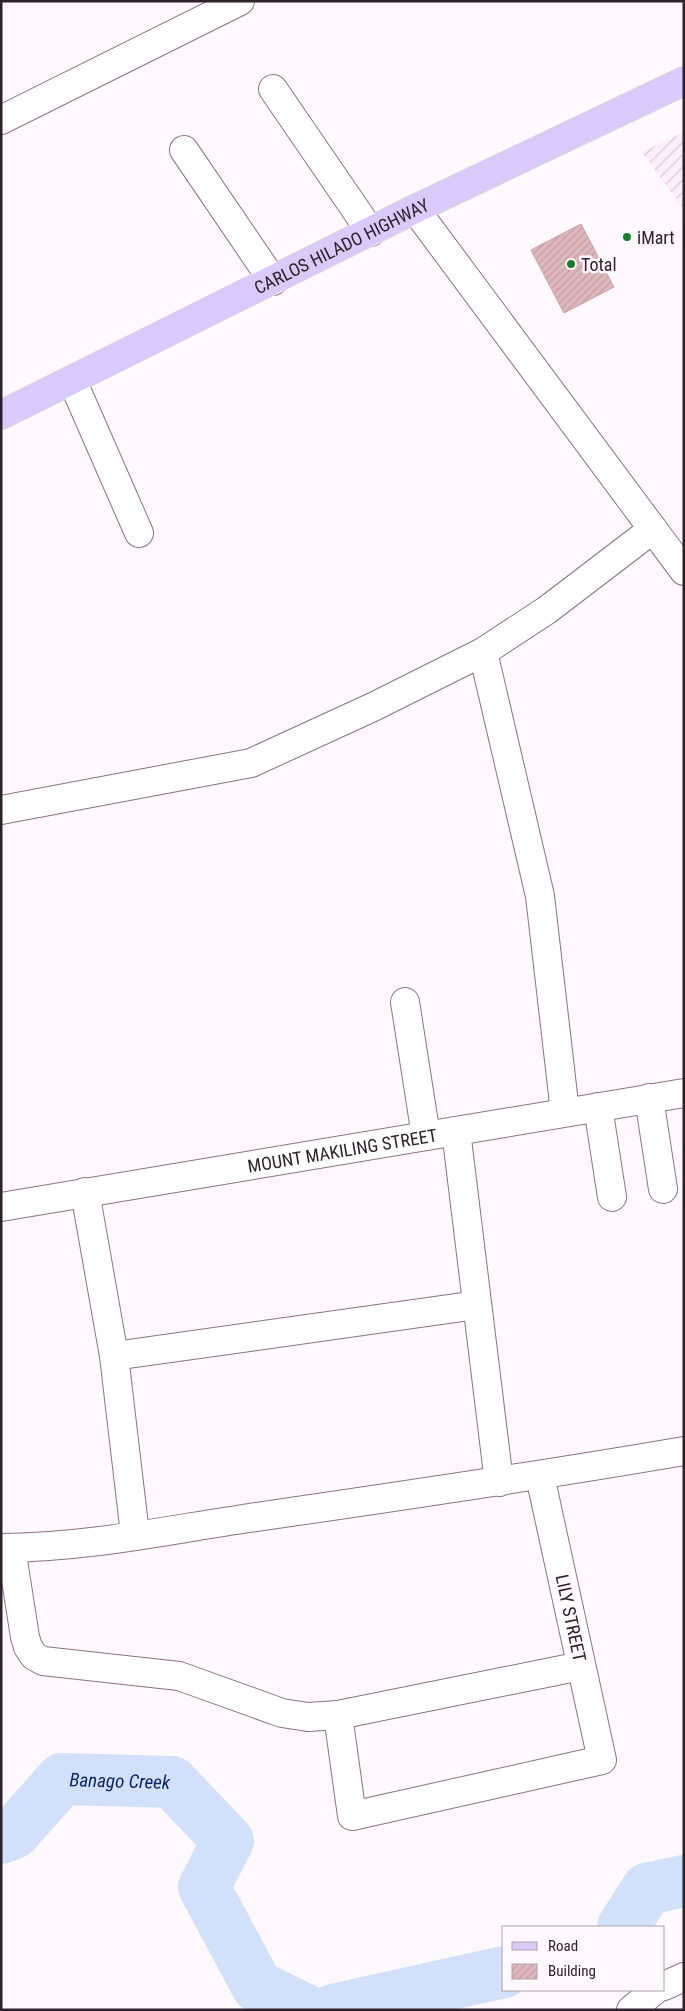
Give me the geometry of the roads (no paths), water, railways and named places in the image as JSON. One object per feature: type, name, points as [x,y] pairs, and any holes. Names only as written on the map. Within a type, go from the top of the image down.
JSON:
[{"type":"main road","name":"CARLOS HILADO HIGHWAY","points":[[1,416],[415,209],[684,81]]},
{"type":"street","points":[[1,120],[223,5]]},
{"type":"street","points":[[272,89],[371,232]]},
{"type":"street","points":[[184,150],[273,281]]},
{"type":"street","points":[[415,209],[684,571]]},
{"type":"street","points":[[72,380],[139,533]]},
{"type":"street","points":[[1,810],[251,764],[482,652],[547,610],[652,529]]},
{"type":"street","points":[[482,652],[540,896],[565,1112]]},
{"type":"street","points":[[405,1002],[426,1136]]},
{"type":"street","name":"MOUNT MAKILING STREET","points":[[1,1206],[684,1093]]},
{"type":"street","points":[[649,1098],[663,1189]]},
{"type":"street","points":[[598,1107],[612,1197]]},
{"type":"street","points":[[456,1131],[499,1482]]},
{"type":"street","points":[[85,1192],[114,1356],[135,1534]]},
{"type":"street","points":[[114,1356],[477,1305]]},
{"type":"street","points":[[581,1666],[338,1715],[308,1717],[282,1713],[179,1676],[44,1661],[34,1656],[28,1647],[6,1548],[54,1546],[540,1476],[684,1451]]},
{"type":"street","name":"LILY STREET","points":[[338,1715],[352,1816],[602,1760],[540,1476]]},
{"type":"street","points":[[665,1986],[684,1977]]},
{"type":"street","points":[[631,2010],[654,1991]]},
{"type":"waterway","name":"Banago Creek","points":[[1,1838],[14,1833],[62,1779],[172,1782],[228,1841],[204,1887],[257,1986],[306,2010]]},
{"type":"waterway","name":"Banago Creek","points":[[624,1926],[647,1889],[684,1881]]},
{"type":"waterway","name":"Banago Creek","points":[[333,2010],[502,1972]]},
{"type":"place","name":"iMart","points":[[627,237]]},
{"type":"place","name":"Total","points":[[571,264]]}]
